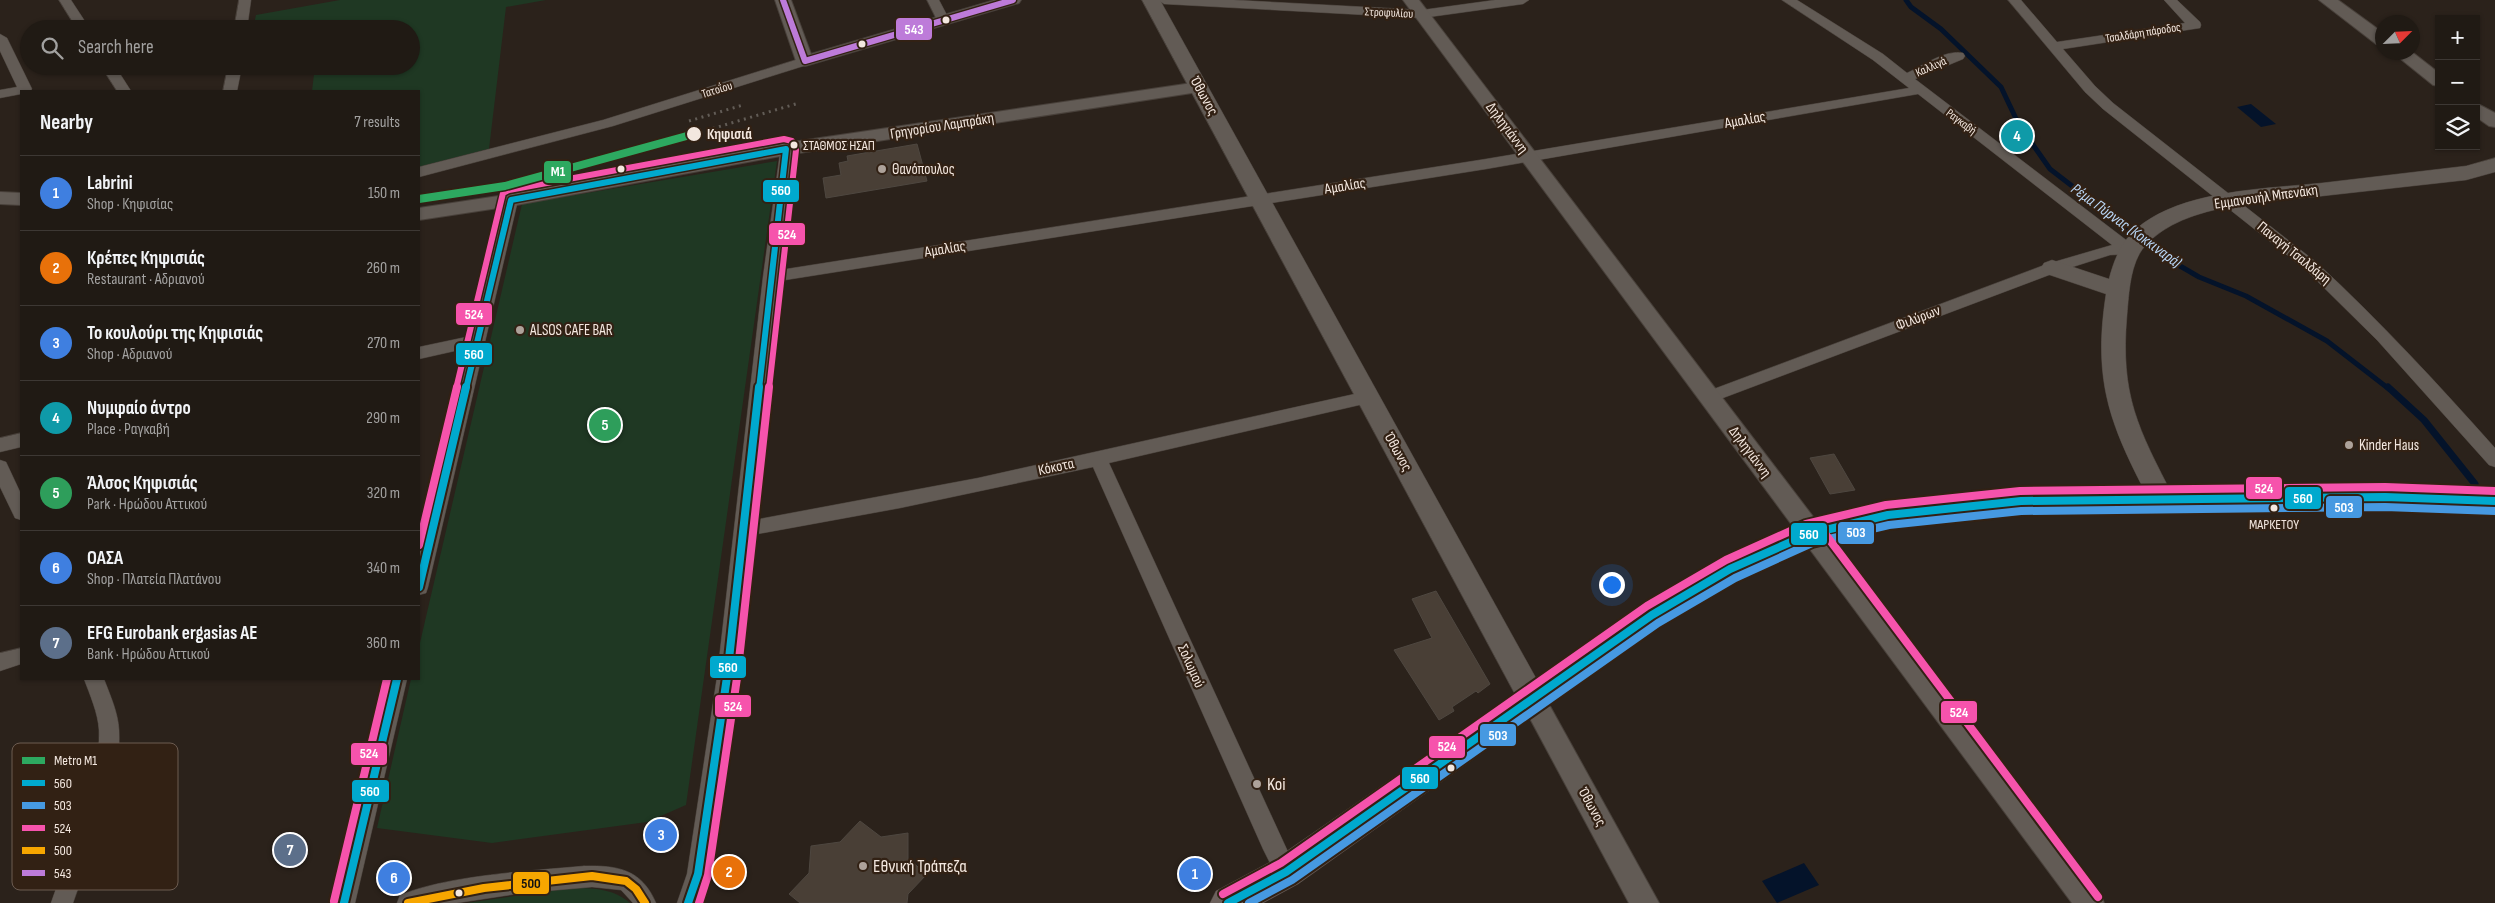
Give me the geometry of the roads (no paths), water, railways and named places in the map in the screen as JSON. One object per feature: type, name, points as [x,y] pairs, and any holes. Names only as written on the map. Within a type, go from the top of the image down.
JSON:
[{"type":"main road","name":"Όθωνος","points":[[1151,0],[1532,698]]},
{"type":"main road","name":"Εμμανουήλ Μπενάκη","points":[[2137,242],[2178,214],[2228,200],[2466,173],[2495,165]]},
{"type":"main road","points":[[2137,242],[2117,289],[2114,372],[2119,403],[2127,429],[2161,498]]},
{"type":"main road","points":[[2052,268],[2117,289]]},
{"type":"main road","points":[[1228,903],[1286,872],[1651,615],[1730,570],[1812,533],[1863,521],[1962,505],[2021,501],[2161,498],[2486,500]]},
{"type":"street","points":[[65,0],[78,20]]},
{"type":"street","points":[[242,20],[245,0]]},
{"type":"street","points":[[783,0],[805,61]]},
{"type":"street","points":[[933,0],[944,21]]},
{"type":"street","name":"Τατοΐου","points":[[420,172],[616,120],[805,61],[1013,0]]},
{"type":"street","name":"Στροφυλίου","points":[[1164,0],[1422,14],[1523,0]]},
{"type":"street","name":"Δηληγιάννη","points":[[1411,0],[2090,903]]},
{"type":"street","name":"Ραγκαβή","points":[[1788,0],[1851,38],[1919,90],[2137,242]]},
{"type":"street","name":"Παναγή Τσαλδάρη","points":[[2014,0],[2090,89],[2108,106],[2311,266],[2337,290],[2437,394],[2495,460]]},
{"type":"street","name":"Τσαλδάρη πάροδος","points":[[2055,46],[2195,25],[2170,0]]},
{"type":"street","points":[[2327,0],[2375,35]]},
{"type":"street","points":[[0,38],[25,89],[0,94]]},
{"type":"street","name":"Καλλιγά","points":[[1905,78],[1928,70],[1934,64],[1958,56]]},
{"type":"street","points":[[2411,60],[2435,78]]},
{"type":"street","points":[[114,75],[123,90]]},
{"type":"street","points":[[230,90],[233,75]]},
{"type":"street","name":"Γρηγορίου Λαμπράκη","points":[[420,214],[511,200],[786,149],[1199,87]]},
{"type":"street","name":"Αμαλίας","points":[[771,277],[1529,157],[1919,90]]},
{"type":"street","points":[[2480,111],[2495,122]]},
{"type":"street","points":[[688,903],[698,874],[727,677],[786,149]]},
{"type":"street","points":[[0,198],[20,199]]},
{"type":"street","points":[[420,583],[511,200]]},
{"type":"street","name":"Φιλύρων","points":[[1709,397],[2052,268],[2137,242]]},
{"type":"street","points":[[420,353],[479,340]]},
{"type":"street","name":"Κόκοτα","points":[[743,529],[818,517],[1098,458],[1368,397]]},
{"type":"street","points":[[0,445],[20,440]]},
{"type":"street","name":"Σολωμού","points":[[1098,458],[1270,842],[1286,872]]},
{"type":"street","points":[[0,467],[20,511]]},
{"type":"street","points":[[0,662],[20,656]]},
{"type":"street","points":[[94,680],[104,706],[108,729],[107,743]]},
{"type":"street","points":[[344,903],[397,680]]},
{"type":"street","name":"Όθωνος","points":[[1532,698],[1645,903]]},
{"type":"street","points":[[408,903],[452,892],[507,883],[603,876],[624,880],[640,892],[645,903]]},
{"type":"street","points":[[62,903],[66,890]]},
{"type":"water","points":[[2251,104],[2276,124],[2261,127],[2237,107]]},
{"type":"water","points":[[1804,863],[1819,885],[1777,903],[1762,881]]},
{"type":"waterway","name":"Ρέμα Πύρνας (Κοκκιναρά)","points":[[1906,0],[1911,7],[1941,29],[2001,87],[2019,125],[2050,169],[2163,256],[2199,277],[2246,296],[2327,341],[2389,389]]},
{"type":"waterway","name":"Ρέμα Πύρνας (Κοκκιναρά)","points":[[2388,387],[2424,420],[2475,484]]},
{"type":"railway","points":[[694,134],[799,103]]},
{"type":"railway","points":[[689,121],[743,105]]},
{"type":"metro line","name":"Μ1","points":[[420,199],[505,186],[694,134]]},
{"type":"place","name":"Κηφισιά","points":[[694,134]]},
{"type":"place","name":"Νυμφαίο άντρο","points":[[2017,136]]},
{"type":"place","name":"ΣΤΑΘΜΟΣ ΗΣΑΠ","points":[[794,145]]},
{"type":"place","name":"Θανόπουλος","points":[[882,169]]},
{"type":"place","name":"ALSOS CAFE BAR","points":[[520,330]]},
{"type":"place","name":"Άλσος Κηφισιάς","points":[[605,425]]},
{"type":"place","name":"Kinder Haus","points":[[2349,445]]},
{"type":"place","name":"ΜΑΡΚΕΤΟΥ","points":[[2274,508]]},
{"type":"place","name":"Koi","points":[[1257,784]]},
{"type":"place","name":"Το κουλούρι της Κηφισιάς","points":[[661,835]]},
{"type":"place","name":"EFG Eurobank ergasias AE","points":[[290,850]]},
{"type":"place","name":"Εθνική Τράπεζα","points":[[863,866]]},
{"type":"place","name":"Κρέπες Κηφισιάς","points":[[729,872]]},
{"type":"place","name":"Labrini","points":[[1195,874]]},
{"type":"place","name":"ΟΑΣΑ","points":[[394,878]]}]
